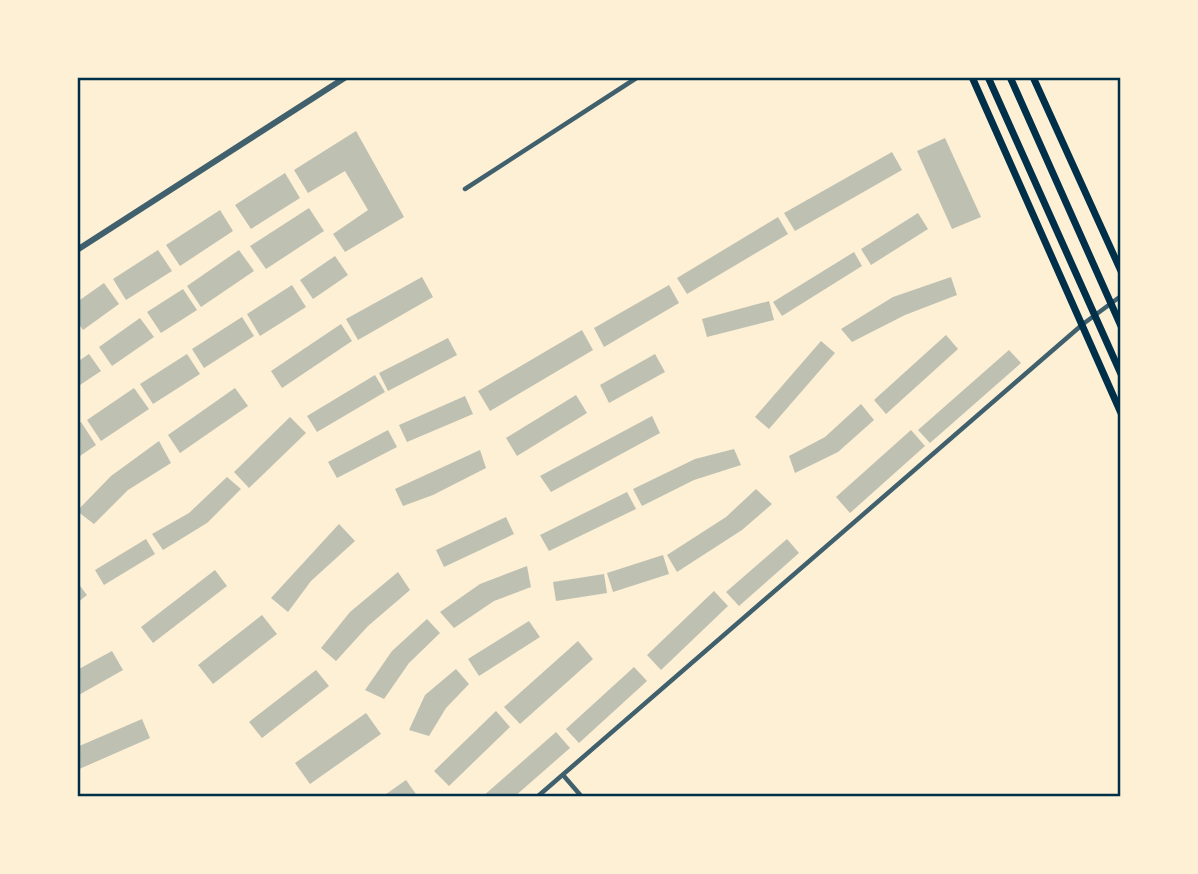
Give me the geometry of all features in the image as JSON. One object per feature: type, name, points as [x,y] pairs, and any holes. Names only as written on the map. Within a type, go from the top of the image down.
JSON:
[{"type":"main road","points":[[972,77],[1121,413]]},
{"type":"main road","points":[[988,77],[1121,374]]},
{"type":"main road","points":[[1010,77],[1121,326]]},
{"type":"main road","points":[[1033,77],[1121,271]]},
{"type":"street","points":[[77,250],[346,77]]},
{"type":"street","points":[[465,190],[638,77]]},
{"type":"street","points":[[537,797],[1083,324],[1121,296]]},
{"type":"street","points":[[562,775],[582,797]]},
{"type":"building","points":[[356,131],[404,217],[345,252],[333,234],[368,210],[345,171],[308,193],[294,170]]},
{"type":"building","points":[[945,138],[981,217],[952,229],[917,151]]},
{"type":"building","points":[[892,152],[902,170],[795,231],[784,213]]},
{"type":"building","points":[[285,173],[300,198],[251,229],[235,205]]},
{"type":"building","points":[[309,208],[324,231],[266,269],[250,246]]},
{"type":"building","points":[[220,210],[233,231],[180,266],[166,245]]},
{"type":"building","points":[[918,213],[928,229],[871,265],[861,249]]},
{"type":"building","points":[[778,217],[788,234],[687,294],[677,278]]},
{"type":"building","points":[[158,250],[172,271],[126,300],[113,279]]},
{"type":"building","points":[[239,250],[254,271],[201,307],[187,286]]},
{"type":"building","points":[[854,252],[862,266],[782,316],[773,302]]},
{"type":"building","points":[[335,256],[348,275],[313,299],[300,280]]},
{"type":"building","points":[[422,277],[433,297],[358,340],[346,319]]},
{"type":"building","points":[[951,277],[957,295],[905,315],[852,342],[841,329],[893,297]]},
{"type":"building","points":[[104,283],[119,304],[83,330],[77,321],[77,302]]},
{"type":"building","points":[[292,285],[306,307],[260,336],[247,314]]},
{"type":"building","points":[[669,285],[679,303],[604,347],[594,328]]},
{"type":"building","points":[[183,289],[197,310],[161,333],[147,312]]},
{"type":"building","points":[[769,301],[774,320],[707,337],[702,319]]},
{"type":"building","points":[[242,317],[254,336],[204,368],[192,349]]},
{"type":"building","points":[[140,318],[154,337],[112,366],[99,347]]},
{"type":"building","points":[[341,324],[352,341],[282,388],[271,371]]},
{"type":"building","points":[[582,330],[593,350],[490,411],[478,391]]},
{"type":"building","points":[[946,335],[958,349],[886,414],[874,400]]},
{"type":"building","points":[[448,338],[457,355],[388,391],[379,373]]},
{"type":"building","points":[[821,341],[835,353],[769,429],[755,417]]},
{"type":"building","points":[[1009,350],[1021,363],[930,443],[918,430]]},
{"type":"building","points":[[89,354],[101,371],[77,387],[77,362]]},
{"type":"building","points":[[187,354],[200,374],[153,404],[140,384]]},
{"type":"building","points":[[655,354],[665,372],[609,403],[600,385]]},
{"type":"building","points":[[375,375],[385,392],[317,432],[307,416]]},
{"type":"building","points":[[134,388],[149,409],[101,441],[87,420]]},
{"type":"building","points":[[235,388],[248,406],[180,453],[168,435]]},
{"type":"building","points":[[576,395],[587,413],[517,456],[506,438]]},
{"type":"building","points":[[465,396],[473,414],[407,442],[399,425]]},
{"type":"building","points":[[861,404],[874,420],[838,452],[795,473],[789,456],[825,437]]},
{"type":"building","points":[[652,416],[660,433],[551,492],[540,476]]},
{"type":"building","points":[[290,417],[306,433],[249,488],[234,472]]},
{"type":"building","points":[[81,422],[96,445],[77,458],[77,425]]},
{"type":"building","points":[[388,430],[397,447],[337,478],[328,462]]},
{"type":"building","points":[[911,430],[925,446],[850,513],[836,497]]},
{"type":"building","points":[[159,441],[171,463],[128,490],[94,524],[77,511],[111,476]]},
{"type":"building","points":[[734,449],[741,465],[694,480],[642,506],[633,489],[695,459]]},
{"type":"building","points":[[480,450],[486,468],[433,495],[403,506],[395,489]]},
{"type":"building","points":[[227,477],[241,489],[207,523],[163,550],[152,534],[189,513]]},
{"type":"building","points":[[756,489],[772,504],[742,530],[677,572],[667,555],[726,517]]},
{"type":"building","points":[[627,492],[636,509],[549,551],[540,535]]},
{"type":"building","points":[[506,517],[514,534],[444,567],[436,550]]},
{"type":"building","points":[[339,524],[355,541],[311,581],[288,612],[271,598]]},
{"type":"building","points":[[146,539],[155,554],[104,585],[95,570]]},
{"type":"building","points":[[787,539],[799,553],[739,606],[726,592]]},
{"type":"building","points":[[663,555],[669,574],[613,592],[607,573]]},
{"type":"building","points":[[527,566],[531,587],[494,601],[454,628],[440,612],[480,584]]},
{"type":"building","points":[[215,570],[227,586],[153,643],[141,627]]},
{"type":"building","points":[[398,572],[410,590],[368,626],[336,661],[321,648],[350,612]]},
{"type":"building","points":[[604,574],[607,593],[556,601],[553,582]]},
{"type":"building","points":[[77,582],[87,595],[77,603]]},
{"type":"building","points":[[714,591],[728,606],[661,670],[647,655]]},
{"type":"building","points":[[262,615],[277,634],[213,684],[198,665]]},
{"type":"building","points":[[427,619],[440,633],[409,663],[384,699],[365,690],[392,651]]},
{"type":"building","points":[[529,621],[540,637],[479,676],[468,659]]},
{"type":"building","points":[[578,641],[593,659],[520,724],[504,707]]},
{"type":"building","points":[[112,651],[123,670],[77,696],[77,670]]},
{"type":"building","points":[[634,667],[647,681],[579,743],[566,729]]},
{"type":"building","points":[[456,669],[469,684],[446,708],[429,736],[409,730],[425,695]]},
{"type":"building","points":[[316,670],[329,686],[262,738],[249,722]]},
{"type":"building","points":[[496,711],[510,727],[449,786],[434,771]]},
{"type":"building","points":[[366,713],[381,734],[310,784],[295,763]]},
{"type":"building","points":[[142,719],[150,738],[77,770],[77,747]]},
{"type":"building","points":[[556,732],[570,748],[514,797],[482,797]]},
{"type":"building","points":[[406,780],[418,797],[382,797]]}]
